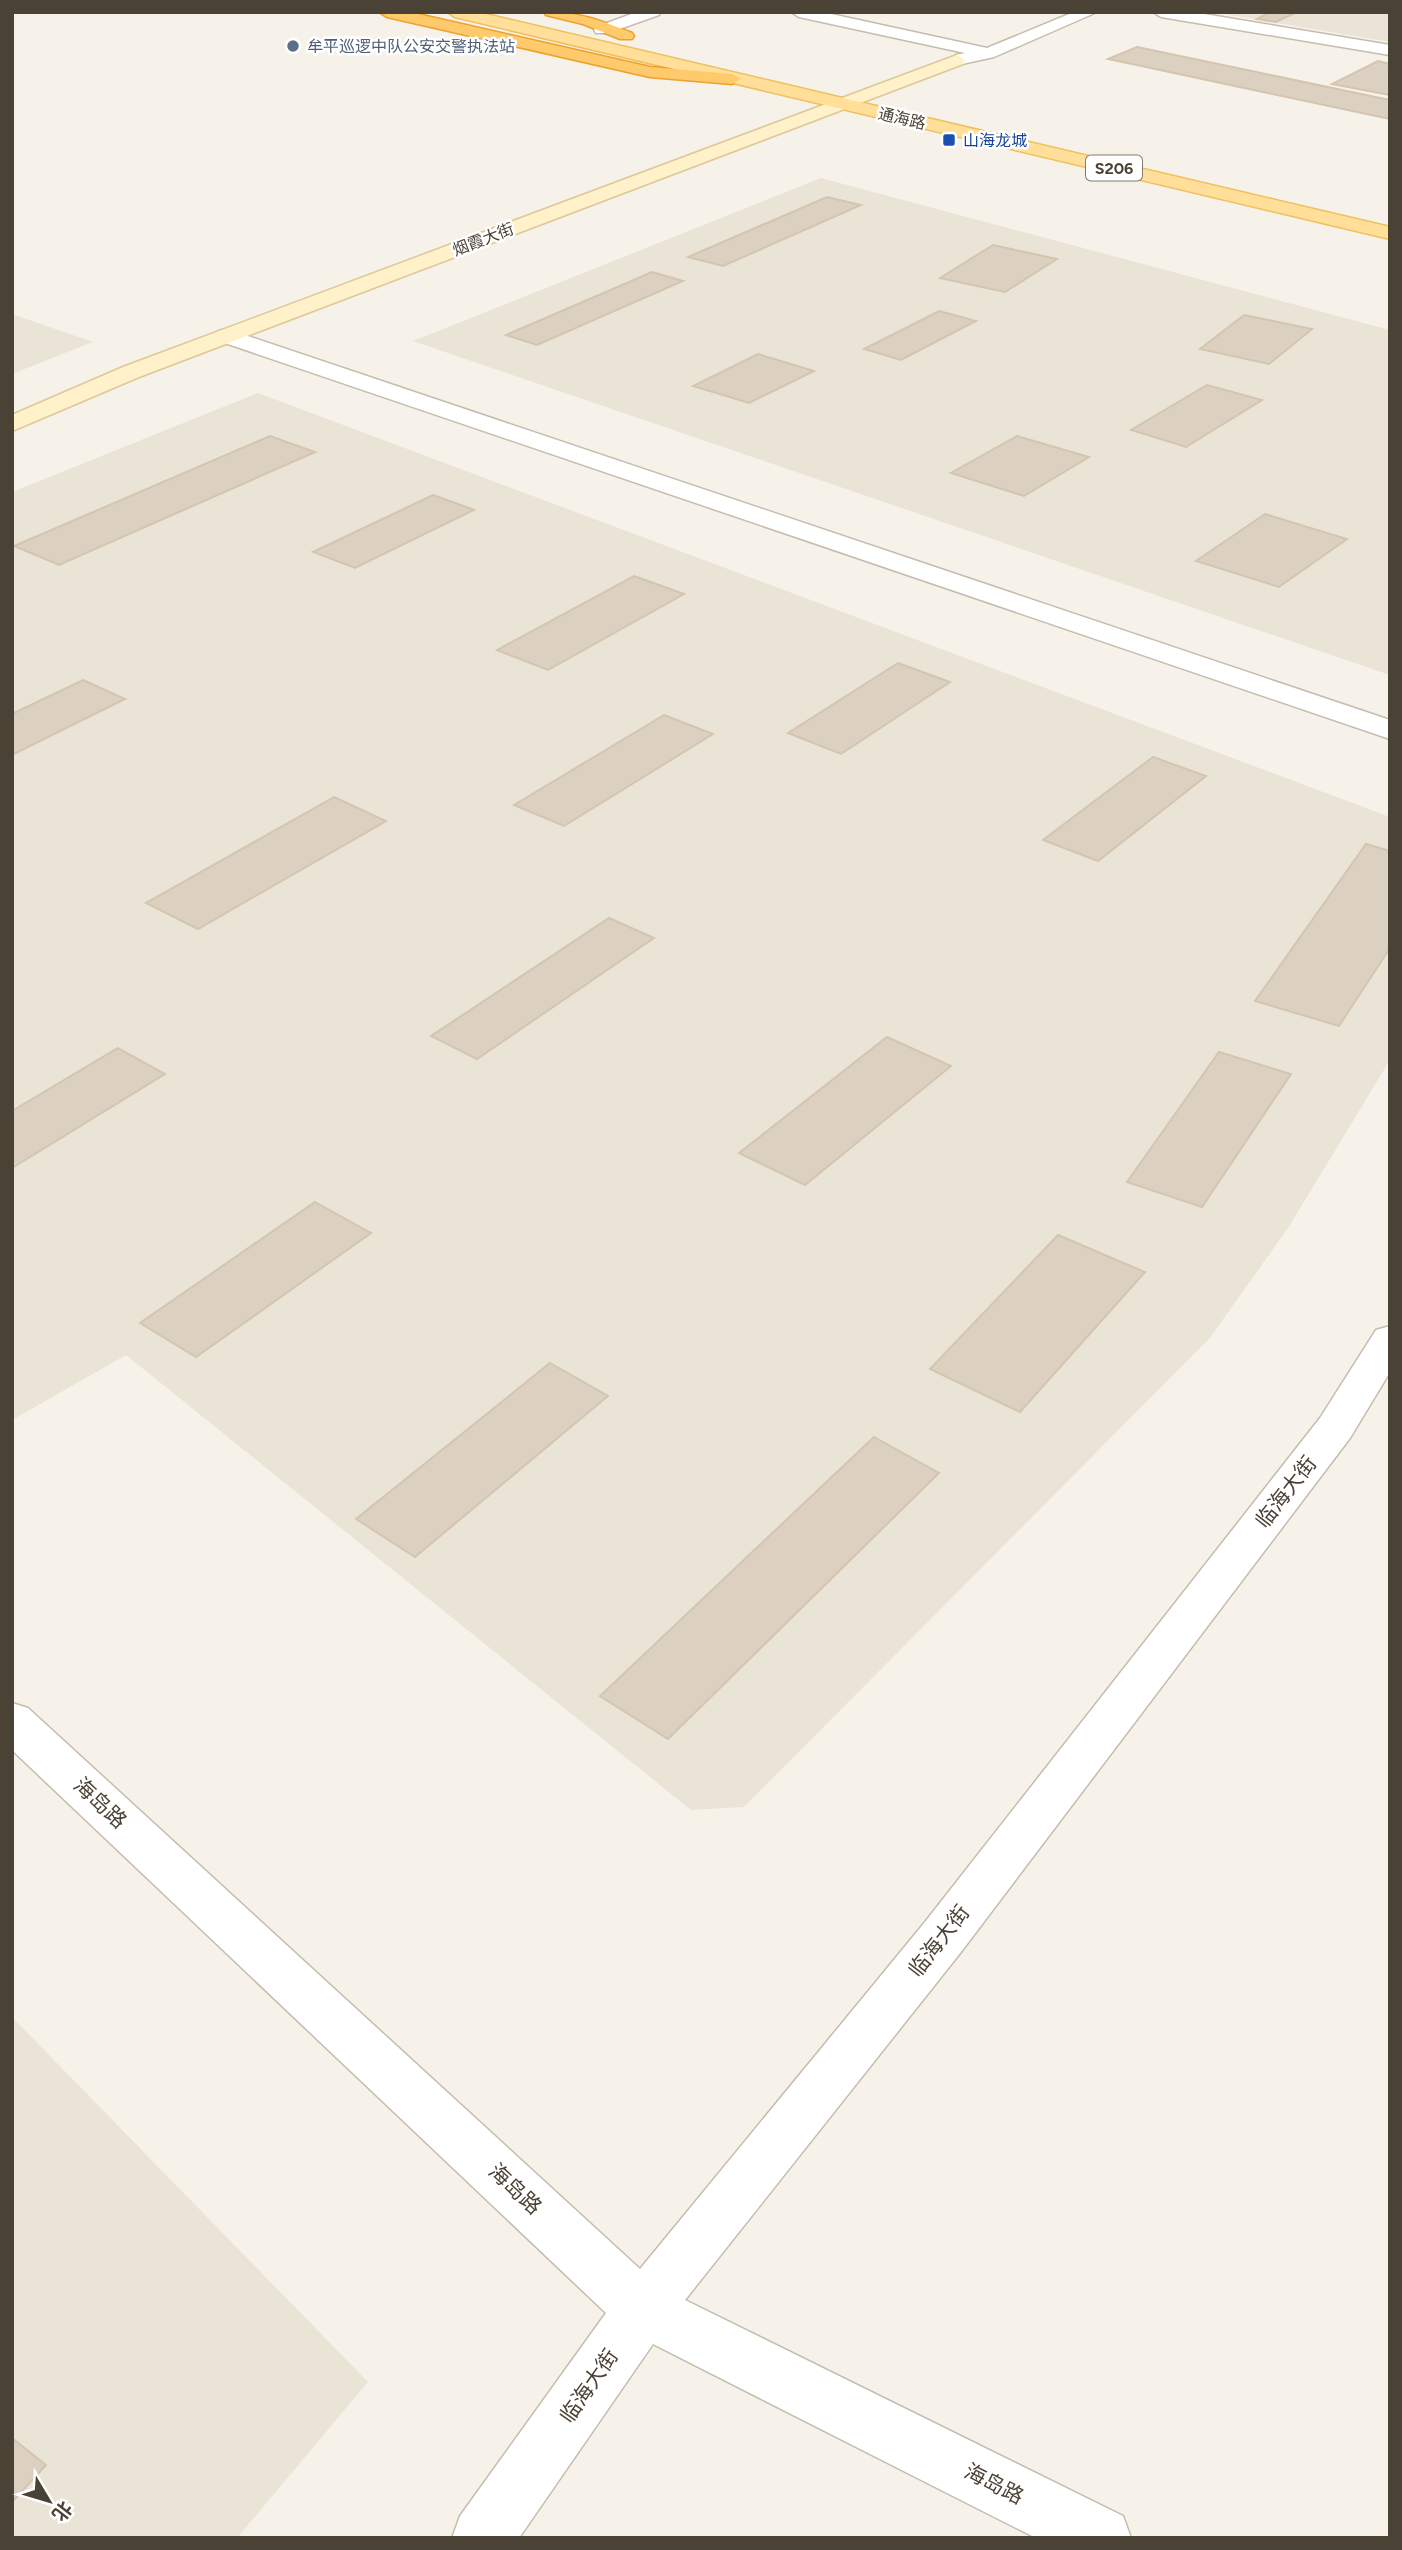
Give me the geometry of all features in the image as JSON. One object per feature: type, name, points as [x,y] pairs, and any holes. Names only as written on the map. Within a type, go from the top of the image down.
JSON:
[{"type":"highway","points":[[387,12],[650,72],[732,79]]},
{"type":"highway","points":[[552,12],[589,20],[605,29]]},
{"type":"main road","name":"通海路","points":[[455,12],[732,79],[837,91]]},
{"type":"main road","name":"通海路","points":[[522,12],[605,29],[1390,233]]},
{"type":"main road","name":"烟霞大街","points":[[12,424],[131,372],[228,336],[837,91],[869,92],[957,60]]},
{"type":"main road","name":"通海路","points":[[869,92],[1310,195]]},
{"type":"street","points":[[605,29],[653,12]]},
{"type":"street","points":[[799,12],[988,53]]},
{"type":"street","points":[[957,60],[988,53],[1089,12]]},
{"type":"street","points":[[1161,12],[1390,50]]},
{"type":"street","points":[[228,336],[1390,730]]},
{"type":"street","name":"临海大街","points":[[482,2538],[643,2309],[943,1937],[1327,1439],[1390,1339]]},
{"type":"street","name":"海岛路","points":[[12,1721],[643,2309],[1101,2538]]},
{"type":"shaded area","points":[[1213,12],[1390,12],[1390,42]]},
{"type":"shaded area","points":[[821,178],[1390,330],[1390,675],[413,341]]},
{"type":"shaded area","points":[[12,314],[93,342],[12,374]]},
{"type":"shaded area","points":[[258,393],[1390,817],[1390,1060],[1288,1228],[1209,1339],[744,1807],[691,1810],[126,1355],[12,1420],[12,492]]},
{"type":"shaded area","points":[[12,2017],[368,2382],[237,2538],[12,2538]]},
{"type":"building","points":[[1270,12],[1295,13],[1276,22],[1257,19]]},
{"type":"building","points":[[1137,47],[1390,100],[1390,119],[1108,59]]},
{"type":"building","points":[[1378,61],[1390,64],[1390,95],[1332,84]]},
{"type":"building","points":[[827,197],[861,205],[723,266],[688,257]]},
{"type":"building","points":[[993,245],[1057,259],[1005,292],[940,278]]},
{"type":"building","points":[[652,272],[683,281],[537,345],[506,335]]},
{"type":"building","points":[[939,311],[976,321],[901,360],[864,349]]},
{"type":"building","points":[[1244,315],[1312,329],[1269,364],[1200,349]]},
{"type":"building","points":[[758,354],[814,371],[749,403],[693,386]]},
{"type":"building","points":[[1207,385],[1262,400],[1186,447],[1131,430]]},
{"type":"building","points":[[270,436],[315,452],[59,565],[14,546]]},
{"type":"building","points":[[1017,436],[1089,457],[1024,496],[951,473]]},
{"type":"building","points":[[433,495],[474,510],[355,568],[313,552]]},
{"type":"building","points":[[1265,514],[1347,539],[1279,587],[1196,561]]},
{"type":"building","points":[[634,576],[684,594],[548,670],[497,650]]},
{"type":"building","points":[[898,663],[950,682],[841,754],[788,733]]},
{"type":"building","points":[[83,680],[125,699],[12,755],[12,714]]},
{"type":"building","points":[[664,715],[713,734],[564,826],[514,805]]},
{"type":"building","points":[[1153,757],[1206,776],[1098,861],[1043,840]]},
{"type":"building","points":[[334,797],[386,821],[198,929],[146,903]]},
{"type":"building","points":[[1366,844],[1390,851],[1390,948],[1339,1026],[1255,1001]]},
{"type":"building","points":[[609,918],[654,938],[477,1059],[431,1036]]},
{"type":"building","points":[[887,1037],[951,1066],[805,1185],[739,1153]]},
{"type":"building","points":[[118,1048],[165,1074],[12,1168],[12,1111]]},
{"type":"building","points":[[1219,1052],[1291,1074],[1202,1207],[1127,1182]]},
{"type":"building","points":[[315,1202],[371,1233],[196,1357],[140,1323]]},
{"type":"building","points":[[1058,1235],[1145,1272],[1020,1412],[930,1369]]},
{"type":"building","points":[[550,1363],[608,1396],[415,1557],[356,1519]]},
{"type":"building","points":[[874,1437],[939,1473],[668,1739],[600,1696]]},
{"type":"building","points":[[12,2438],[46,2465],[12,2502]]},
{"type":"place","name":"牟平巡逻中队公安交警执法站","points":[[293,46]]},
{"type":"place","name":"山海龙城","points":[[949,140]]}]
